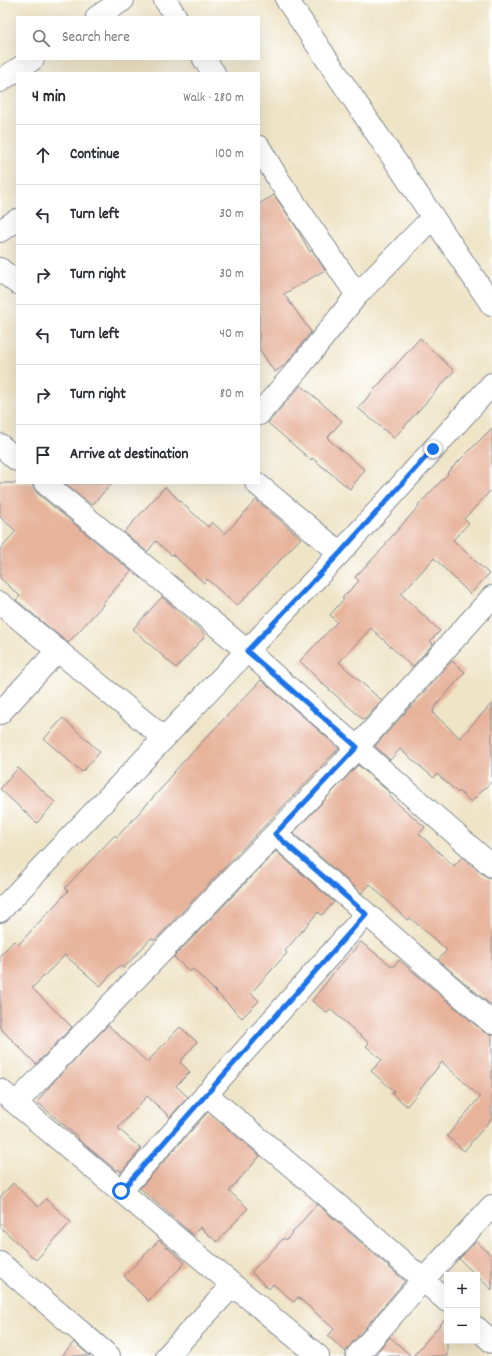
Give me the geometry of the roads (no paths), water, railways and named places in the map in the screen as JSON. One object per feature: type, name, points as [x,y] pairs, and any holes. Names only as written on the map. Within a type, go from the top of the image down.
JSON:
[{"type":"street","points":[[99,16],[123,0]]},
{"type":"street","points":[[165,0],[175,16]]},
{"type":"street","points":[[287,0],[492,305]]},
{"type":"street","points":[[0,81],[32,60]]},
{"type":"street","points":[[205,60],[213,72]]},
{"type":"street","points":[[260,149],[278,178],[357,295]]},
{"type":"street","points":[[260,410],[298,369],[357,295],[433,217]]},
{"type":"street","points":[[0,231],[16,221]]},
{"type":"street","points":[[0,269],[16,282]]},
{"type":"street","points":[[0,911],[340,553],[492,384]]},
{"type":"street","points":[[0,446],[16,459]]},
{"type":"street","points":[[46,484],[247,651],[492,866]]},
{"type":"street","points":[[257,484],[340,553]]},
{"type":"street","points":[[318,1356],[8,1096],[275,834],[357,747],[492,597]]},
{"type":"street","points":[[0,603],[164,738]]},
{"type":"street","points":[[0,713],[58,650]]},
{"type":"street","points":[[275,834],[492,1024]]},
{"type":"street","points":[[121,1191],[366,914]]},
{"type":"street","points":[[206,1094],[444,1298]]},
{"type":"street","points":[[357,1356],[423,1280],[492,1206]]},
{"type":"street","points":[[0,1263],[109,1356]]},
{"type":"street","points":[[167,1356],[233,1285]]},
{"type":"street","points":[[480,1331],[492,1342]]}]
